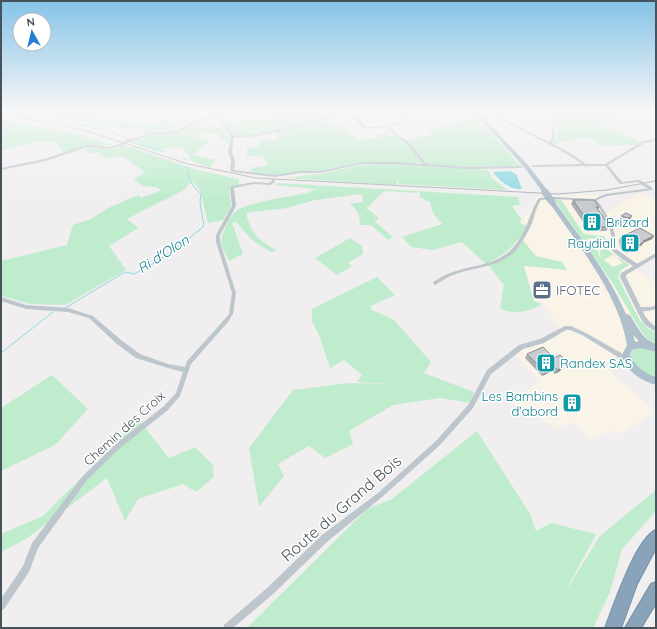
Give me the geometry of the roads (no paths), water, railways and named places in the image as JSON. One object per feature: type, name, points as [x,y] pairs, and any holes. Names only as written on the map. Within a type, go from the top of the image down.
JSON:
[{"type":"highway","points":[[613,628],[629,584],[646,550],[656,537]]},
{"type":"highway","points":[[634,628],[656,589]]},
{"type":"main road","points":[[502,140],[526,166],[544,190],[609,285],[635,331],[653,347]]},
{"type":"main road","points":[[617,301],[631,340],[629,352],[637,371],[656,381]]},
{"type":"main road","points":[[629,352],[643,344],[653,347]]},
{"type":"street","points":[[1,169],[45,160],[84,147],[94,146],[108,148],[120,145],[129,140]]},
{"type":"street","points":[[232,140],[230,152],[233,161],[232,171],[274,179],[300,172],[320,172],[361,163],[397,163],[467,168],[521,167]]},
{"type":"street","points":[[403,140],[427,166]]},
{"type":"street","points":[[542,140],[586,166]]},
{"type":"street","points":[[549,144],[553,140]]},
{"type":"street","points":[[533,166],[606,165],[644,142],[654,140]]},
{"type":"street","points":[[606,165],[621,182],[639,181],[652,189]]},
{"type":"street","name":"Chemin des Croix","points":[[1,606],[26,569],[35,546],[86,478],[118,446],[166,408],[178,394],[189,363],[231,314],[234,293],[218,242],[218,235],[234,206],[232,188],[254,182],[270,184],[274,179]]},
{"type":"street","points":[[435,283],[457,272],[485,266],[504,257],[513,250],[528,226],[532,211],[540,199],[554,198],[596,200],[606,195],[652,189]]},
{"type":"street","points":[[596,200],[599,203],[611,229],[613,235],[612,247],[637,266]]},
{"type":"street","points":[[656,255],[625,273],[623,277],[647,323],[656,330]]},
{"type":"street","points":[[1,299],[26,307],[68,310],[91,317],[119,342],[138,356],[186,370]]},
{"type":"street","points":[[639,309],[651,309],[656,307]]},
{"type":"street","name":"Route du Grand Bois","points":[[227,628],[325,538],[380,495],[438,443],[471,406],[489,372],[521,347],[542,341],[565,328],[576,330],[607,348]]},
{"type":"street","points":[[607,348],[629,352]]},
{"type":"street","points":[[607,348],[629,352]]},
{"type":"water","points":[[510,171],[516,174],[522,189],[514,188],[506,184],[493,172]]},
{"type":"waterway","name":"Ri d'Olon","points":[[143,145],[165,152]]},
{"type":"waterway","name":"Ri d'Olon","points":[[183,158],[187,160]]},
{"type":"waterway","name":"Ri d'Olon","points":[[65,308],[125,272],[134,274],[153,264],[204,226],[200,203],[201,194],[191,182],[187,166]]},
{"type":"waterway","name":"Ri d'Olon","points":[[1,353],[53,312]]},
{"type":"tunnel","points":[[273,182],[274,178]]},
{"type":"railway","points":[[116,140],[188,164],[256,178],[558,194],[607,190],[656,181]]},
{"type":"place","name":"Brizard","points":[[592,222]]},
{"type":"place","name":"Raydiall","points":[[630,243]]},
{"type":"place","name":"IFOTEC","points":[[542,290]]},
{"type":"place","name":"Randex SAS","points":[[546,363]]},
{"type":"place","name":"Les Bambins d’abord","points":[[572,403]]}]
